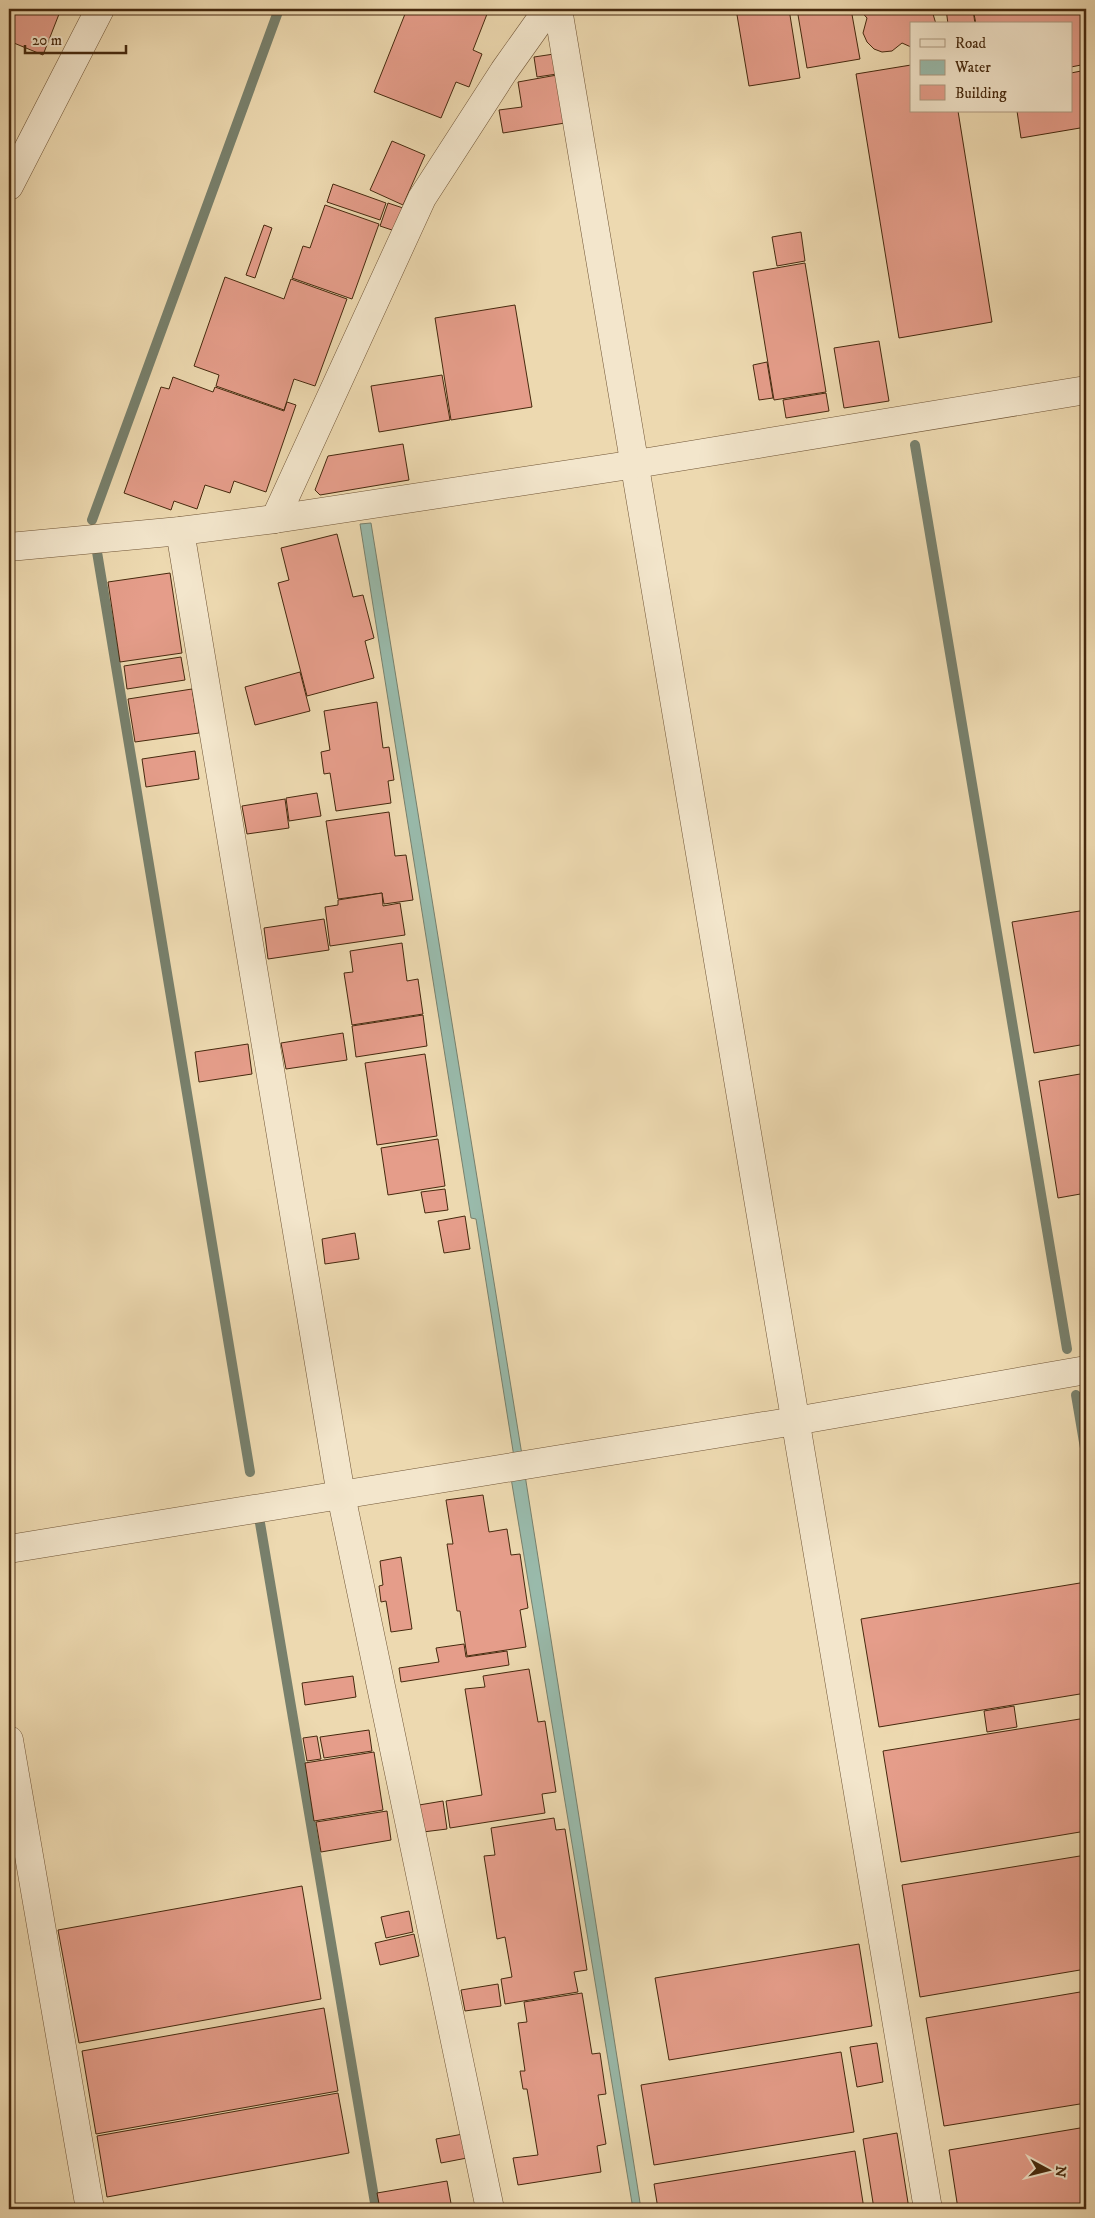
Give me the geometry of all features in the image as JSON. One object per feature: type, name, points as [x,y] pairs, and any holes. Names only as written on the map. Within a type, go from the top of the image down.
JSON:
[{"type":"street","points":[[9,186],[100,9]]},
{"type":"street","points":[[275,519],[422,198],[504,71],[548,9]]},
{"type":"street","points":[[558,9],[928,2209]]},
{"type":"street","points":[[9,547],[180,531],[275,519],[636,464],[1086,390]]},
{"type":"street","points":[[180,531],[341,1495],[490,2209]]},
{"type":"street","points":[[9,1549],[795,1421],[1086,1370]]},
{"type":"street","points":[[9,1740],[90,2209]]},
{"type":"water","points":[[371,523],[522,1455],[514,1457],[476,1219],[471,1218],[360,524]]},
{"type":"water","points":[[525,1475],[641,2209],[633,2209],[511,1478]]},
{"type":"building","points":[[9,9],[61,9],[43,55],[9,41]]},
{"type":"building","points":[[407,9],[489,9],[473,50],[482,54],[469,87],[456,82],[441,118],[374,92]]},
{"type":"building","points":[[736,9],[789,9],[800,78],[749,86]]},
{"type":"building","points":[[797,9],[851,9],[860,59],[807,68]]},
{"type":"building","points":[[859,9],[928,9],[933,14],[935,22],[910,22],[910,47],[902,43],[892,51],[882,52],[874,49],[867,42],[863,33],[867,18]]},
{"type":"building","points":[[946,9],[973,9],[975,22],[948,22]]},
{"type":"building","points":[[973,9],[1086,9],[1086,64],[1072,67],[1072,22],[976,22]]},
{"type":"building","points":[[554,54],[557,74],[537,77],[534,57]]},
{"type":"building","points":[[910,65],[910,112],[958,112],[992,322],[899,338],[856,74]]},
{"type":"building","points":[[1086,70],[1086,127],[1021,138],[1017,112],[1072,112],[1072,73]]},
{"type":"building","points":[[557,75],[565,123],[503,133],[499,110],[522,107],[518,82]]},
{"type":"building","points":[[392,141],[425,155],[403,205],[370,190]]},
{"type":"building","points":[[333,184],[386,203],[380,220],[327,202]]},
{"type":"building","points":[[388,203],[403,208],[395,231],[380,226]]},
{"type":"building","points":[[325,205],[379,224],[352,299],[292,278],[303,246],[310,248]]},
{"type":"building","points":[[264,225],[272,228],[255,278],[246,275]]},
{"type":"building","points":[[801,232],[805,261],[777,266],[772,237]]},
{"type":"building","points":[[805,263],[826,392],[774,400],[753,272]]},
{"type":"building","points":[[225,277],[284,299],[291,279],[347,299],[315,386],[294,379],[284,410],[216,386],[219,375],[194,366]]},
{"type":"building","points":[[515,305],[532,407],[451,420],[435,318]]},
{"type":"building","points":[[879,341],[889,401],[844,408],[834,348]]},
{"type":"building","points":[[767,362],[773,398],[759,400],[753,365]]},
{"type":"building","points":[[442,375],[450,420],[379,432],[371,386]]},
{"type":"building","points":[[173,377],[213,392],[215,387],[284,411],[287,402],[296,405],[266,492],[234,481],[230,493],[205,485],[197,509],[174,501],[171,510],[124,493],[161,387],[169,389]]},
{"type":"building","points":[[826,393],[829,411],[786,418],[783,400]]},
{"type":"building","points":[[403,444],[409,480],[320,495],[315,490],[328,456]]},
{"type":"building","points":[[337,534],[353,597],[363,595],[374,638],[365,641],[374,678],[307,696],[278,583],[289,580],[281,548]]},
{"type":"building","points":[[170,573],[182,653],[120,662],[108,582]]},
{"type":"building","points":[[181,657],[185,680],[127,689],[124,666]]},
{"type":"building","points":[[300,672],[310,711],[255,725],[245,687]]},
{"type":"building","points":[[192,689],[199,733],[135,742],[128,699]]},
{"type":"building","points":[[377,702],[383,748],[389,747],[394,780],[388,781],[391,803],[336,811],[330,773],[324,774],[321,752],[330,750],[324,711]]},
{"type":"building","points":[[195,751],[199,779],[146,787],[142,759]]},
{"type":"building","points":[[317,793],[321,816],[289,821],[286,798]]},
{"type":"building","points":[[285,799],[289,828],[247,834],[242,806]]},
{"type":"building","points":[[389,812],[395,856],[406,855],[413,900],[384,904],[382,893],[338,899],[326,821]]},
{"type":"building","points":[[382,893],[383,906],[400,903],[405,935],[330,946],[325,907],[338,905],[338,900]]},
{"type":"building","points":[[1086,910],[1086,1044],[1034,1053],[1012,922]]},
{"type":"building","points":[[324,919],[329,950],[268,959],[264,928]]},
{"type":"building","points":[[402,943],[407,981],[418,979],[423,1014],[352,1025],[344,973],[353,972],[350,951]]},
{"type":"building","points":[[423,1015],[427,1046],[356,1057],[352,1026]]},
{"type":"building","points":[[343,1033],[347,1060],[286,1069],[281,1043]]},
{"type":"building","points":[[248,1044],[252,1074],[199,1082],[195,1052]]},
{"type":"building","points":[[425,1054],[437,1136],[377,1145],[365,1063]]},
{"type":"building","points":[[1086,1073],[1086,1193],[1058,1198],[1039,1081]]},
{"type":"building","points":[[438,1139],[445,1186],[388,1195],[381,1148]]},
{"type":"building","points":[[445,1189],[448,1210],[425,1213],[421,1192]]},
{"type":"building","points":[[465,1216],[470,1249],[444,1253],[438,1221]]},
{"type":"building","points":[[355,1233],[359,1259],[325,1264],[322,1239]]},
{"type":"building","points":[[483,1495],[489,1532],[507,1529],[511,1555],[520,1554],[528,1608],[520,1610],[526,1647],[467,1656],[460,1611],[457,1611],[447,1544],[453,1544],[446,1500]]},
{"type":"building","points":[[401,1557],[412,1629],[391,1632],[386,1601],[381,1602],[379,1586],[383,1585],[380,1561]]},
{"type":"building","points":[[1086,1582],[1086,1693],[879,1727],[861,1619]]},
{"type":"building","points":[[464,1644],[466,1657],[507,1651],[509,1665],[401,1682],[399,1668],[439,1662],[436,1648]]},
{"type":"building","points":[[529,1669],[538,1722],[545,1721],[556,1792],[542,1794],[545,1813],[450,1828],[446,1801],[482,1795],[465,1689],[485,1687],[483,1676]]},
{"type":"building","points":[[353,1676],[356,1697],[305,1705],[302,1683]]},
{"type":"building","points":[[1014,1706],[1017,1727],[987,1732],[984,1711]]},
{"type":"building","points":[[1086,1718],[1086,1831],[901,1862],[883,1751]]},
{"type":"building","points":[[369,1730],[372,1751],[324,1758],[320,1737]]},
{"type":"building","points":[[317,1736],[321,1759],[307,1761],[303,1738]]},
{"type":"building","points":[[374,1752],[383,1810],[314,1821],[305,1763]]},
{"type":"building","points":[[443,1801],[447,1829],[423,1832],[419,1805]]},
{"type":"building","points":[[387,1811],[391,1840],[321,1852],[316,1822]]},
{"type":"building","points":[[554,1818],[556,1830],[565,1829],[587,1970],[574,1972],[578,1992],[505,2004],[501,1979],[512,1977],[505,1937],[497,1939],[484,1856],[495,1855],[491,1828]]},
{"type":"building","points":[[1086,1855],[1086,1969],[920,1997],[902,1885]]},
{"type":"building","points":[[302,1886],[321,1999],[79,2043],[58,1930]]},
{"type":"building","points":[[409,1911],[413,1932],[386,1938],[381,1917]]},
{"type":"building","points":[[414,1934],[419,1956],[380,1965],[375,1943]]},
{"type":"building","points":[[859,1944],[872,2026],[669,2060],[655,1978]]},
{"type":"building","points":[[498,1984],[501,2006],[465,2011],[461,1990]]},
{"type":"building","points":[[1086,1991],[1086,2103],[944,2126],[926,2018]]},
{"type":"building","points":[[582,1993],[592,2054],[600,2053],[606,2094],[598,2095],[606,2144],[597,2146],[601,2172],[518,2185],[513,2158],[538,2155],[527,2089],[523,2089],[520,2071],[525,2071],[518,2023],[527,2022],[524,2002]]},
{"type":"building","points":[[324,2008],[338,2091],[96,2134],[82,2051]]},
{"type":"building","points":[[877,2043],[883,2082],[857,2087],[850,2047]]},
{"type":"building","points":[[841,2052],[854,2132],[654,2165],[641,2085]]},
{"type":"building","points":[[338,2093],[349,2153],[107,2197],[97,2136]]},
{"type":"building","points":[[1086,2127],[1086,2209],[958,2209],[949,2150]]},
{"type":"building","points":[[897,2133],[909,2209],[874,2209],[863,2139]]},
{"type":"building","points":[[463,2134],[467,2158],[441,2163],[436,2139]]},
{"type":"building","points":[[855,2151],[864,2209],[658,2209],[654,2184]]},
{"type":"building","points":[[447,2181],[452,2209],[380,2209],[377,2193]]},
{"type":"waterway","points":[[92,520],[279,9]]},
{"type":"waterway","points":[[915,445],[1067,1349]]},
{"type":"waterway","points":[[97,552],[250,1472]]},
{"type":"waterway","points":[[1076,1395],[1086,1454]]},
{"type":"waterway","points":[[260,1523],[376,2209]]}]
